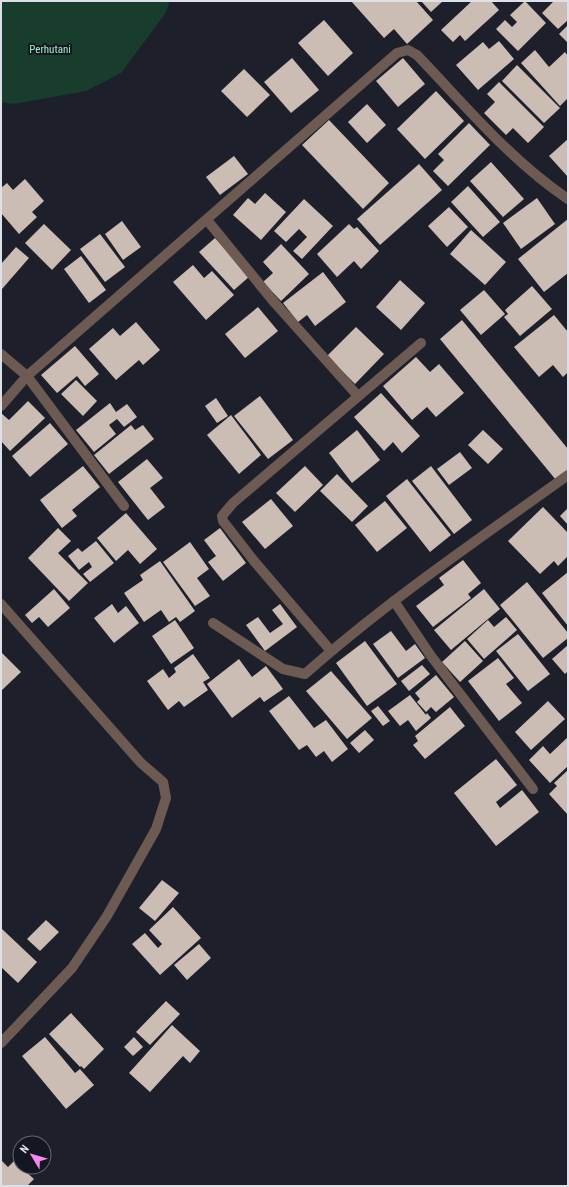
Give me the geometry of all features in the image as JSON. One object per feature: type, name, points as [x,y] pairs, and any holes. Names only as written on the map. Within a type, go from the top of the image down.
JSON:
[{"type":"street","points":[[1,406],[27,376],[398,53],[408,50],[417,55],[515,157],[544,183],[568,199]]},
{"type":"street","points":[[208,220],[274,302],[358,396]]},
{"type":"street","points":[[331,651],[254,561],[223,521],[222,516],[233,503],[421,343]]},
{"type":"street","points":[[1,354],[27,376],[124,506]]},
{"type":"street","points":[[213,623],[283,669],[305,674],[331,651],[394,601],[568,475]]},
{"type":"street","points":[[394,601],[431,656],[533,789]]},
{"type":"street","points":[[1,604],[142,763],[163,782],[166,798],[156,829],[107,916],[72,968],[1,1043]]},
{"type":"green space","name":"Perhutani","points":[[1,1],[170,1],[165,14],[121,73],[86,91],[13,104],[1,102]]},
{"type":"building","points":[[351,1],[416,1],[433,20],[407,44],[394,29],[384,38]]},
{"type":"building","points":[[421,1],[443,1],[431,12]]},
{"type":"building","points":[[472,1],[491,1],[499,10],[465,41],[460,35],[453,42],[441,30]]},
{"type":"building","points":[[525,1],[546,23],[518,51],[496,29],[505,20],[512,27],[517,22],[510,15]]},
{"type":"building","points":[[554,1],[568,1],[568,20],[558,29],[542,13]]},
{"type":"building","points":[[324,20],[353,53],[328,76],[298,43]]},
{"type":"building","points":[[568,25],[568,43],[559,34]]},
{"type":"building","points":[[499,41],[514,59],[478,90],[456,65],[483,42],[489,49]]},
{"type":"building","points":[[535,50],[549,67],[565,52],[568,56],[568,98],[560,106],[521,63]]},
{"type":"building","points":[[292,58],[319,90],[291,113],[264,82]]},
{"type":"building","points":[[403,58],[425,84],[398,107],[376,81]]},
{"type":"building","points":[[517,65],[560,108],[544,123],[502,81]]},
{"type":"building","points":[[244,69],[270,95],[247,117],[221,91]]},
{"type":"building","points":[[499,82],[544,127],[528,143],[513,128],[506,135],[484,113],[495,102],[487,94]]},
{"type":"building","points":[[436,91],[464,121],[425,159],[397,129]]},
{"type":"building","points":[[367,104],[386,125],[367,143],[348,122]]},
{"type":"building","points":[[329,120],[389,183],[363,209],[302,145]]},
{"type":"building","points":[[469,123],[490,145],[448,186],[433,171],[444,160],[438,154]]},
{"type":"building","points":[[568,139],[568,177],[549,156]]},
{"type":"building","points":[[234,156],[248,174],[220,195],[206,177]]},
{"type":"building","points":[[491,162],[524,199],[503,217],[470,181]]},
{"type":"building","points":[[419,164],[442,190],[380,245],[357,219]]},
{"type":"building","points":[[25,179],[44,201],[32,212],[37,217],[19,234],[1,213],[1,188],[7,183],[13,190]]},
{"type":"building","points":[[468,186],[500,222],[483,237],[451,202]]},
{"type":"building","points":[[265,193],[286,212],[261,240],[233,215],[248,198],[255,204]]},
{"type":"building","points":[[537,198],[555,224],[521,249],[503,223]]},
{"type":"building","points":[[304,199],[333,226],[302,259],[293,251],[307,237],[299,229],[286,242],[274,231]]},
{"type":"building","points":[[449,207],[468,227],[447,247],[428,226]]},
{"type":"building","points":[[568,219],[568,273],[544,292],[518,259]]},
{"type":"building","points":[[122,221],[141,247],[123,260],[105,234]]},
{"type":"building","points":[[44,224],[71,250],[52,270],[25,243]]},
{"type":"building","points":[[349,224],[354,229],[357,227],[379,251],[361,269],[354,261],[337,277],[317,254]]},
{"type":"building","points":[[471,230],[506,262],[485,285],[450,254]]},
{"type":"building","points":[[100,234],[125,267],[105,282],[80,249]]},
{"type":"building","points":[[215,238],[250,276],[234,290],[199,252]]},
{"type":"building","points":[[281,244],[309,274],[281,301],[263,282],[273,273],[263,262]]},
{"type":"building","points":[[16,247],[29,258],[2,289],[1,264]]},
{"type":"building","points":[[81,256],[106,290],[89,303],[64,269]]},
{"type":"building","points":[[193,265],[204,278],[212,271],[234,295],[206,320],[173,282]]},
{"type":"building","points":[[323,272],[346,302],[315,326],[307,315],[298,322],[283,303]]},
{"type":"building","points":[[400,280],[425,303],[401,330],[376,307]]},
{"type":"building","points":[[532,286],[552,309],[520,336],[504,317],[508,314],[505,310]]},
{"type":"building","points":[[484,290],[505,314],[481,335],[460,310]]},
{"type":"building","points":[[258,307],[278,331],[245,358],[225,334]]},
{"type":"building","points":[[554,315],[568,332],[568,372],[563,377],[553,365],[539,377],[514,347]]},
{"type":"building","points":[[462,320],[568,449],[568,470],[556,480],[440,339]]},
{"type":"building","points":[[136,322],[160,350],[143,365],[139,360],[116,380],[89,349],[113,328],[120,336]]},
{"type":"building","points":[[356,327],[384,354],[355,384],[327,356]]},
{"type":"building","points":[[75,346],[99,374],[85,386],[77,376],[57,393],[41,375]]},
{"type":"building","points":[[416,357],[430,372],[439,364],[464,393],[436,417],[427,407],[412,420],[383,386]]},
{"type":"building","points":[[76,380],[97,401],[83,416],[61,394]]},
{"type":"building","points":[[381,393],[420,436],[402,453],[393,442],[384,451],[354,417]]},
{"type":"building","points":[[260,396],[293,440],[268,459],[234,416]]},
{"type":"building","points":[[216,398],[228,416],[217,423],[205,406]]},
{"type":"building","points":[[28,401],[45,418],[10,451],[1,441],[1,413],[9,420]]},
{"type":"building","points":[[110,403],[116,412],[127,404],[137,417],[124,427],[117,419],[109,425],[116,434],[94,452],[76,430]]},
{"type":"building","points":[[231,415],[261,455],[239,474],[207,435]]},
{"type":"building","points":[[50,423],[68,444],[30,477],[12,456]]},
{"type":"building","points":[[131,425],[135,430],[143,425],[154,439],[109,474],[94,455]]},
{"type":"building","points":[[357,430],[380,460],[352,483],[329,453]]},
{"type":"building","points":[[483,430],[503,449],[488,464],[468,445]]},
{"type":"building","points":[[460,452],[472,468],[449,485],[437,469]]},
{"type":"building","points":[[147,459],[163,478],[150,488],[165,507],[148,520],[118,482]]},
{"type":"building","points":[[83,466],[100,487],[72,510],[77,516],[62,528],[40,500]]},
{"type":"building","points":[[305,466],[323,485],[295,512],[276,493]]},
{"type":"building","points":[[431,466],[472,520],[454,534],[412,481]]},
{"type":"building","points":[[337,474],[368,506],[352,522],[320,491]]},
{"type":"building","points":[[407,479],[451,535],[430,552],[386,496]]},
{"type":"building","points":[[271,499],[293,526],[265,549],[242,522]]},
{"type":"building","points":[[385,501],[407,528],[377,552],[355,525]]},
{"type":"building","points":[[543,507],[568,533],[568,556],[558,566],[554,561],[540,574],[508,541]]},
{"type":"building","points":[[568,508],[568,525],[560,516]]},
{"type":"building","points":[[126,513],[157,549],[140,564],[128,550],[116,561],[97,538]]},
{"type":"building","points":[[58,528],[71,541],[58,553],[88,583],[69,601],[28,558]]},
{"type":"building","points":[[220,528],[246,563],[223,581],[208,562],[216,556],[204,540]]},
{"type":"building","points":[[96,541],[114,563],[90,582],[83,574],[92,567],[89,562],[79,570],[68,556],[78,548],[82,552]]},
{"type":"building","points":[[190,542],[209,569],[197,578],[210,596],[195,606],[163,562]]},
{"type":"building","points":[[463,560],[481,583],[468,594],[471,598],[433,627],[416,606],[444,585],[439,578]]},
{"type":"building","points":[[160,561],[195,611],[180,622],[176,617],[169,622],[161,610],[144,622],[124,593],[143,580],[140,575]]},
{"type":"building","points":[[568,572],[568,626],[542,593]]},
{"type":"building","points":[[527,582],[568,633],[568,638],[543,658],[500,605]]},
{"type":"building","points":[[54,589],[70,608],[48,627],[39,617],[32,623],[25,615]]},
{"type":"building","points":[[484,589],[500,609],[451,650],[434,630]]},
{"type":"building","points":[[112,604],[118,613],[126,606],[139,623],[114,643],[94,618]]},
{"type":"building","points":[[280,604],[297,627],[265,651],[246,625],[258,617],[270,633],[283,624],[272,610]]},
{"type":"building","points":[[506,617],[517,630],[484,659],[467,639],[488,620],[494,627]]},
{"type":"building","points":[[175,620],[194,648],[171,664],[152,636]]},
{"type":"building","points":[[391,631],[406,651],[415,644],[425,658],[398,678],[373,644]]},
{"type":"building","points":[[518,634],[550,674],[528,691],[496,651]]},
{"type":"building","points":[[365,641],[397,684],[367,706],[336,663]]},
{"type":"building","points":[[465,641],[483,661],[460,682],[442,662]]},
{"type":"building","points":[[568,645],[568,671],[565,674],[552,659]]},
{"type":"building","points":[[1,652],[21,672],[2,690],[1,689]]},
{"type":"building","points":[[193,654],[210,678],[203,682],[208,690],[184,707],[179,701],[168,710],[147,681],[163,669],[169,678],[176,672],[174,668]]},
{"type":"building","points":[[498,658],[514,678],[506,684],[522,703],[499,721],[468,681]]},
{"type":"building","points":[[239,659],[252,677],[266,666],[283,689],[264,702],[260,697],[232,718],[207,684]]},
{"type":"building","points":[[422,665],[430,674],[409,691],[401,681]]},
{"type":"building","points":[[331,671],[372,718],[347,739],[306,691]]},
{"type":"building","points":[[436,675],[454,697],[436,712],[431,707],[426,712],[417,702],[420,699],[415,693]]},
{"type":"building","points":[[410,695],[426,715],[427,713],[431,718],[416,731],[408,720],[400,726],[388,711]]},
{"type":"building","points":[[289,696],[314,728],[326,720],[348,749],[332,762],[324,751],[316,757],[307,745],[299,750],[269,711]]},
{"type":"building","points":[[548,701],[565,719],[531,750],[515,732]]},
{"type":"building","points":[[378,706],[390,721],[383,726],[371,711]]},
{"type":"building","points":[[450,707],[465,726],[425,759],[413,745],[418,741],[415,736]]},
{"type":"building","points":[[365,730],[374,740],[359,753],[350,743]]},
{"type":"building","points":[[568,737],[568,766],[550,783],[529,760],[543,746],[550,754]]},
{"type":"building","points":[[496,759],[517,785],[496,802],[500,808],[522,790],[539,812],[496,846],[454,793]]},
{"type":"building","points":[[568,770],[568,815],[549,794],[557,786],[554,783]]},
{"type":"building","points":[[162,880],[179,893],[155,921],[139,908]]},
{"type":"building","points":[[173,907],[201,938],[160,975],[132,944],[145,933],[158,948],[162,944],[149,930]]},
{"type":"building","points":[[46,920],[59,932],[40,951],[27,939]]},
{"type":"building","points":[[2,929],[37,962],[18,983],[1,967]]},
{"type":"building","points":[[199,944],[211,958],[187,980],[174,965]]},
{"type":"building","points":[[166,1001],[180,1014],[150,1045],[136,1032]]},
{"type":"building","points":[[71,1013],[104,1049],[84,1069],[81,1066],[80,1067],[49,1034]]},
{"type":"building","points":[[172,1025],[200,1051],[190,1063],[183,1056],[150,1092],[129,1073]]},
{"type":"building","points":[[45,1037],[75,1073],[80,1069],[94,1085],[66,1109],[22,1056]]},
{"type":"building","points":[[134,1037],[143,1047],[133,1056],[124,1047]]},
{"type":"building","points":[[1,1160],[8,1167],[12,1163],[12,1175],[30,1175],[34,1179],[27,1186],[1,1186]]}]
